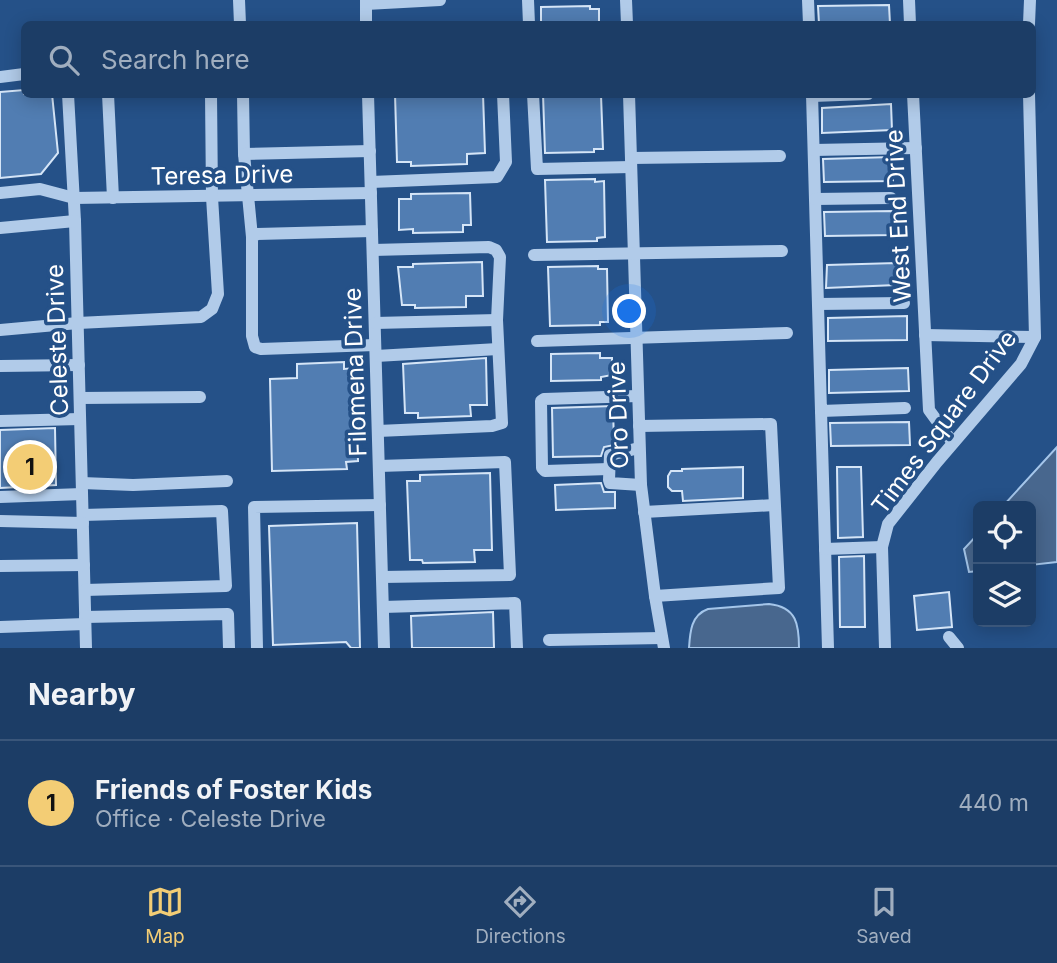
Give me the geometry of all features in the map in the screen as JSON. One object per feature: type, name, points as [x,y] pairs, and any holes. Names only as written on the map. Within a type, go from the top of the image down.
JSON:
[{"type":"street","points":[[239,0],[240,21]]},
{"type":"street","points":[[366,21],[366,2],[440,0]]},
{"type":"street","points":[[528,0],[529,21]]},
{"type":"street","points":[[626,0],[627,21]]},
{"type":"street","points":[[808,0],[809,21]]},
{"type":"street","points":[[909,0],[910,21]]},
{"type":"street","points":[[1029,21],[1030,0]]},
{"type":"street","points":[[0,77],[21,74]]},
{"type":"street","name":"Celeste Drive","points":[[68,98],[75,221],[86,648]]},
{"type":"street","points":[[108,98],[113,198]]},
{"type":"street","points":[[0,330],[201,317],[212,309],[218,294],[212,197],[211,98]]},
{"type":"street","points":[[243,98],[244,154],[252,237],[252,336],[256,347],[376,351],[498,349]]},
{"type":"street","name":"Filomena Drive","points":[[368,98],[384,648]]},
{"type":"street","name":"Teresa Drive","points":[[0,193],[40,189],[74,198],[248,196],[497,177],[506,162],[503,98]]},
{"type":"street","points":[[533,98],[537,169],[780,156]]},
{"type":"street","name":"Oro Drive","points":[[629,98],[641,485],[654,596],[663,643]]},
{"type":"street","points":[[812,98],[828,648]]},
{"type":"street","name":"West End Drive","points":[[913,98],[929,410],[953,443]]},
{"type":"street","name":"Times Square Drive","points":[[885,648],[881,547],[888,524],[1021,364],[1035,337],[1029,98]]},
{"type":"street","points":[[814,150],[916,148]]},
{"type":"street","points":[[244,154],[370,151]]},
{"type":"street","points":[[815,199],[891,198]]},
{"type":"street","points":[[0,228],[75,221]]},
{"type":"street","points":[[252,237],[257,234],[372,230]]},
{"type":"street","points":[[373,250],[482,246],[496,250],[500,257],[497,320],[502,420],[499,425],[378,431]]},
{"type":"street","points":[[534,255],[782,251]]},
{"type":"street","points":[[818,304],[904,303]]},
{"type":"street","points":[[375,323],[497,320]]},
{"type":"street","points":[[537,341],[787,333]]},
{"type":"street","name":"West End Drive","points":[[925,335],[1035,337]]},
{"type":"street","points":[[0,366],[79,365]]},
{"type":"street","points":[[608,469],[545,471],[542,468],[541,401],[638,396]]},
{"type":"street","points":[[80,398],[200,397]]},
{"type":"street","points":[[821,411],[905,408]]},
{"type":"street","points":[[0,421],[80,419]]},
{"type":"street","points":[[639,426],[771,424],[779,588],[654,596]]},
{"type":"street","points":[[639,448],[610,455],[608,469],[610,483],[641,485]]},
{"type":"street","points":[[379,466],[505,462],[510,575],[382,577]]},
{"type":"street","points":[[0,498],[134,485],[227,481]]},
{"type":"street","points":[[257,648],[254,507],[380,505]]},
{"type":"street","points":[[644,512],[774,505]]},
{"type":"street","points":[[0,521],[222,511],[226,586],[85,590]]},
{"type":"street","points":[[825,549],[881,547]]},
{"type":"street","points":[[0,566],[84,565]]},
{"type":"street","points":[[383,607],[515,603],[517,648]]},
{"type":"street","points":[[0,627],[228,614],[229,648]]},
{"type":"street","points":[[949,637],[958,648]]},
{"type":"street","points":[[549,640],[663,643]]},
{"type":"water","points":[[1057,447],[1057,562],[1036,564],[1036,501],[1008,501]]},
{"type":"water","points":[[973,539],[973,572],[969,572],[964,549]]},
{"type":"water","points":[[769,604],[791,613],[797,625],[799,648],[689,648],[692,625],[702,612],[708,609]]},
{"type":"building","points":[[889,5],[890,21],[819,21],[818,6]]},
{"type":"building","points":[[590,6],[590,9],[599,9],[599,21],[541,21],[541,7]]},
{"type":"building","points":[[21,90],[21,98],[52,98],[58,153],[41,174],[0,178],[0,92]]},
{"type":"building","points":[[395,98],[483,98],[485,153],[467,154],[467,164],[411,166],[411,162],[397,162]]},
{"type":"building","points":[[543,98],[601,98],[603,149],[594,149],[594,152],[545,153]]},
{"type":"building","points":[[891,104],[892,130],[822,133],[822,108]]},
{"type":"building","points":[[892,157],[893,181],[824,182],[823,159]]},
{"type":"building","points":[[595,179],[595,182],[604,181],[605,237],[597,238],[597,241],[547,242],[545,180]]},
{"type":"building","points":[[470,193],[471,225],[463,225],[463,232],[413,233],[413,229],[399,230],[399,199],[411,199],[411,194]]},
{"type":"building","points":[[894,211],[895,235],[825,236],[824,212]]},
{"type":"building","points":[[482,262],[483,296],[466,296],[466,307],[415,308],[415,305],[402,305],[398,267],[413,267],[413,264]]},
{"type":"building","points":[[896,263],[896,285],[826,288],[827,265]]},
{"type":"building","points":[[598,266],[598,269],[607,269],[608,322],[600,322],[600,325],[550,326],[548,267]]},
{"type":"building","points":[[907,316],[907,340],[828,341],[828,318]]},
{"type":"building","points":[[600,353],[600,358],[612,358],[612,375],[601,377],[601,380],[551,381],[551,354]]},
{"type":"building","points":[[486,358],[487,405],[470,405],[471,416],[418,418],[418,413],[405,413],[403,364]]},
{"type":"building","points":[[344,362],[344,369],[355,368],[358,461],[346,462],[347,469],[272,471],[270,379],[297,378],[297,364]]},
{"type":"building","points":[[908,368],[909,391],[829,393],[829,370]]},
{"type":"building","points":[[613,406],[614,445],[604,447],[601,456],[553,457],[552,408]]},
{"type":"building","points":[[909,422],[910,445],[831,446],[830,423]]},
{"type":"building","points":[[55,428],[56,485],[0,488],[0,430]]},
{"type":"building","points":[[743,467],[743,498],[683,501],[682,491],[672,491],[668,487],[671,471]]},
{"type":"building","points":[[837,467],[861,467],[863,537],[838,538]]},
{"type":"building","points":[[490,473],[492,550],[474,550],[475,562],[423,563],[422,560],[410,560],[407,481],[420,481],[420,475]]},
{"type":"building","points":[[601,483],[604,492],[615,492],[615,508],[556,510],[555,485]]},
{"type":"building","points":[[357,523],[360,648],[351,648],[346,642],[273,645],[269,526]]},
{"type":"building","points":[[864,556],[865,627],[840,627],[839,557]]},
{"type":"building","points":[[949,592],[952,627],[917,630],[914,596]]},
{"type":"building","points":[[493,612],[494,648],[412,648],[411,616]]},
{"type":"place","name":"Friends of Foster Kids","points":[[30,467]]}]
